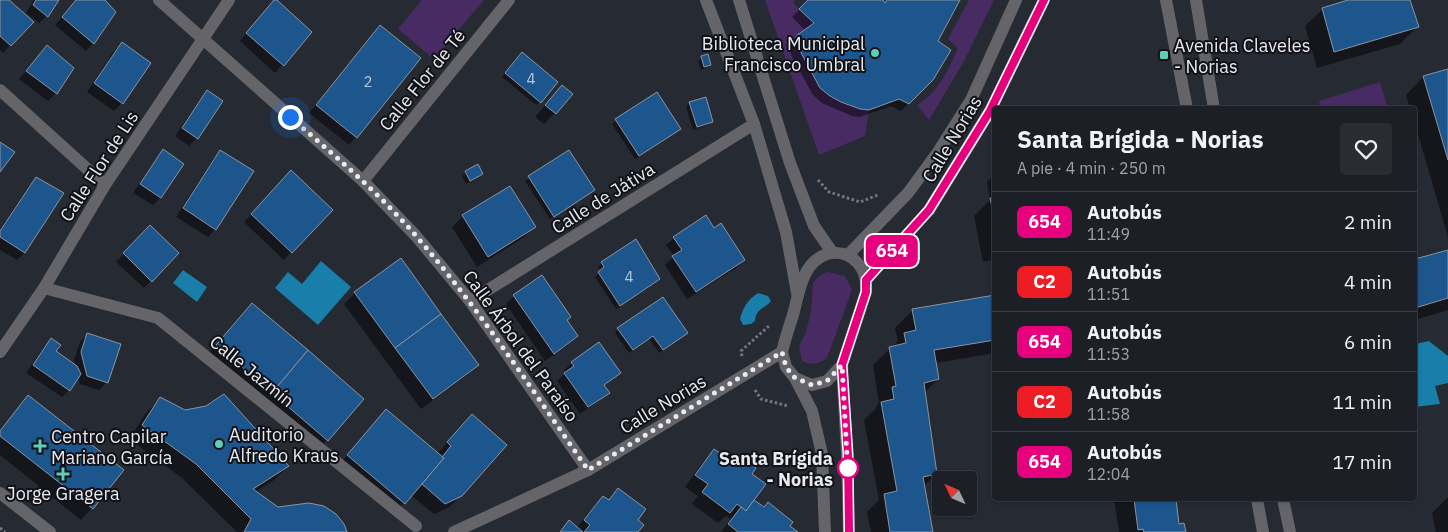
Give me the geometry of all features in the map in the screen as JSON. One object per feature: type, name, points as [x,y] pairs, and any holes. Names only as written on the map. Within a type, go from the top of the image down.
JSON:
[{"type":"street","name":"Calle Árbol del Paraíso","points":[[159,0],[363,182],[416,236],[470,301],[588,470]]},
{"type":"street","name":"Calle Flor de Lis","points":[[0,352],[44,288],[105,185],[229,0]]},
{"type":"street","name":"Calle Flor de Té","points":[[363,182],[509,0]]},
{"type":"street","points":[[706,0],[754,124],[786,232],[797,293]]},
{"type":"street","points":[[739,0],[790,163],[814,226],[832,252]]},
{"type":"street","name":"Calle Norias","points":[[848,255],[908,193],[938,152],[971,100],[1016,0]]},
{"type":"street","name":"Calle Norias","points":[[992,106],[1044,0]]},
{"type":"street","points":[[1166,0],[1186,106]]},
{"type":"street","points":[[1196,0],[1214,106]]},
{"type":"street","points":[[0,90],[105,185]]},
{"type":"street","name":"Calle Norias","points":[[866,280],[929,210],[992,107]]},
{"type":"street","name":"Calle de Játiva","points":[[470,301],[754,124]]},
{"type":"street","points":[[825,532],[822,454],[812,411],[795,378],[786,367],[782,352],[794,312],[797,293],[808,269],[820,256],[832,252],[848,255],[860,264],[866,280],[866,292],[842,365],[848,454],[848,532]]},
{"type":"street","name":"Calle Jazmín","points":[[44,288],[158,318],[416,526]]},
{"type":"street","name":"Calle Norias","points":[[454,532],[588,470],[782,352]]},
{"type":"street","points":[[795,378],[812,385],[827,381],[842,365]]},
{"type":"street","points":[[0,493],[50,532]]},
{"type":"street","points":[[1257,501],[1263,532]]},
{"type":"street","points":[[1284,501],[1290,532]]},
{"type":"path","points":[[813,175],[829,192],[860,202],[882,194]]},
{"type":"path","points":[[741,351],[770,324]]},
{"type":"path","points":[[0,528],[5,532]]},
{"type":"shaded area","points":[[422,0],[484,0],[434,59],[398,29]]},
{"type":"shaded area","points":[[765,0],[795,0],[793,3],[814,23],[796,36],[798,47],[812,70],[869,110],[865,136],[819,155]]},
{"type":"shaded area","points":[[969,0],[994,0],[963,63],[929,120],[917,105],[937,87],[950,65],[958,48],[948,39]]},
{"type":"shaded area","points":[[1380,82],[1387,106],[1320,106],[1319,101]]},
{"type":"shaded area","points":[[827,272],[845,276],[852,290],[827,358],[812,364],[802,361],[799,346],[806,332],[811,311],[813,283],[819,276]]},
{"type":"water","points":[[321,261],[351,287],[318,325],[275,288],[288,272],[302,284]]},
{"type":"water","points":[[183,270],[207,287],[197,302],[173,283]]},
{"type":"water","points":[[758,293],[768,296],[771,301],[759,311],[755,321],[751,324],[743,325],[740,319],[744,308],[748,301]]},
{"type":"water","points":[[1429,341],[1448,356],[1448,383],[1435,386],[1440,404],[1417,407],[1417,344]]},
{"type":"building","points":[[0,0],[9,0],[34,22],[11,46],[0,36]]},
{"type":"building","points":[[36,0],[59,0],[48,17],[33,5]]},
{"type":"building","points":[[76,0],[105,0],[116,12],[94,44],[62,17]]},
{"type":"building","points":[[274,0],[277,0],[312,32],[284,66],[246,33]]},
{"type":"building","name":"Biblioteca Municipal Francisco Umbral","points":[[808,0],[883,0],[885,3],[887,0],[960,0],[938,41],[951,50],[933,80],[909,104],[899,99],[869,110],[860,109],[841,102],[820,88],[798,47],[796,36],[814,23],[799,9]]},
{"type":"building","points":[[1348,0],[1410,0],[1419,27],[1334,52],[1322,8]]},
{"type":"building","points":[[380,25],[421,58],[357,138],[316,105]]},
{"type":"building","points":[[122,42],[151,63],[123,104],[94,83]]},
{"type":"building","points":[[47,45],[74,68],[57,94],[26,71]]},
{"type":"building","points":[[522,52],[558,82],[541,103],[505,73]]},
{"type":"building","points":[[708,54],[711,65],[704,67],[701,56]]},
{"type":"building","points":[[1448,69],[1448,160],[1423,76]]},
{"type":"building","points":[[562,85],[573,94],[556,114],[545,105]]},
{"type":"building","points":[[207,90],[223,101],[198,139],[182,128]]},
{"type":"building","points":[[657,92],[681,129],[639,156],[615,119]]},
{"type":"building","points":[[706,97],[713,122],[697,127],[689,102]]},
{"type":"building","points":[[0,142],[15,152],[0,172]]},
{"type":"building","points":[[163,149],[184,164],[161,198],[140,184]]},
{"type":"building","points":[[220,150],[254,171],[216,230],[183,208]]},
{"type":"building","points":[[569,150],[595,190],[554,217],[528,176]]},
{"type":"building","points":[[478,164],[483,174],[470,181],[465,171]]},
{"type":"building","points":[[291,170],[333,210],[292,253],[251,214]]},
{"type":"building","points":[[36,177],[64,193],[25,253],[0,237],[0,231]]},
{"type":"building","points":[[510,186],[536,227],[488,257],[462,215]]},
{"type":"building","points":[[706,215],[714,228],[721,223],[745,260],[696,292],[672,256],[682,250],[673,237]]},
{"type":"building","points":[[150,225],[179,253],[152,282],[123,253]]},
{"type":"building","points":[[636,239],[660,279],[620,306],[598,272],[604,267],[601,262]]},
{"type":"building","points":[[1448,250],[1448,298],[1417,307],[1417,258]]},
{"type":"building","points":[[401,258],[441,314],[395,348],[354,292]]},
{"type":"building","points":[[542,275],[571,317],[567,320],[578,336],[554,354],[513,295]]},
{"type":"building","points":[[992,296],[992,340],[934,350],[939,379],[924,383],[937,471],[932,471],[932,475],[923,477],[933,532],[890,532],[884,494],[897,491],[881,402],[894,399],[892,387],[896,386],[889,347],[906,343],[904,333],[916,330],[912,309]]},
{"type":"building","points":[[663,297],[688,333],[663,350],[653,336],[633,350],[617,328]]},
{"type":"building","points":[[252,303],[308,350],[272,393],[216,345]]},
{"type":"building","points":[[441,314],[479,365],[433,399],[395,348]]},
{"type":"building","points":[[87,333],[121,344],[108,383],[87,376],[81,352]]},
{"type":"building","points":[[51,338],[61,345],[56,351],[77,366],[81,374],[70,391],[33,365]]},
{"type":"building","points":[[599,342],[621,373],[604,385],[610,393],[588,407],[564,373],[574,366],[571,362]]},
{"type":"building","points":[[308,350],[364,399],[328,441],[272,393]]},
{"type":"building","name":"Auditorio Alfredo Kraus","points":[[224,394],[289,466],[253,489],[278,507],[309,503],[324,506],[336,514],[344,524],[347,532],[244,532],[251,519],[196,464],[142,425],[160,397],[185,410],[206,406]]},
{"type":"building","points":[[28,395],[124,470],[93,509],[0,436],[0,431]]},
{"type":"building","points":[[386,409],[444,458],[405,504],[347,455]]},
{"type":"building","points":[[472,414],[507,445],[462,496],[445,504],[422,484],[444,458],[442,457],[451,446],[447,442]]},
{"type":"building","points":[[714,449],[730,460],[735,453],[756,468],[752,474],[766,484],[746,511],[737,504],[730,513],[702,492],[708,484],[695,475]]},
{"type":"building","points":[[618,488],[646,509],[638,520],[644,525],[638,532],[584,532],[590,525],[584,520],[594,507],[603,496],[609,500]]},
{"type":"building","points":[[754,500],[764,507],[768,502],[793,522],[790,526],[798,532],[738,532],[728,524],[741,507],[746,511]]},
{"type":"building","points":[[1134,501],[1176,501],[1179,524],[1184,523],[1186,532],[1144,532],[1143,529],[1138,530]]},
{"type":"building","points":[[569,520],[583,532],[560,532]]},
{"type":"bus line","name":"654","points":[[992,106],[1044,0]]},
{"type":"bus line","name":"654","points":[[849,532],[848,454],[842,365],[866,292],[866,280],[929,210],[992,107]]},
{"type":"place","name":"Biblioteca Municipal Francisco Umbral","points":[[875,53]]},
{"type":"place","name":"Avenida Claveles - Norias","points":[[1164,55]]},
{"type":"place","name":"Auditorio Alfredo Kraus","points":[[219,444]]},
{"type":"place","name":"Centro Capilar Mariano García","points":[[40,446]]},
{"type":"place","name":"Santa Brígida - Norias","points":[[848,468]]},
{"type":"place","name":"Jorge Gragera","points":[[63,474]]},
{"type":"route","points":[[290,117],[363,182],[416,236],[470,301],[588,470],[782,352],[786,367],[795,378],[812,385],[827,381],[842,365],[848,474],[848,468]]}]
